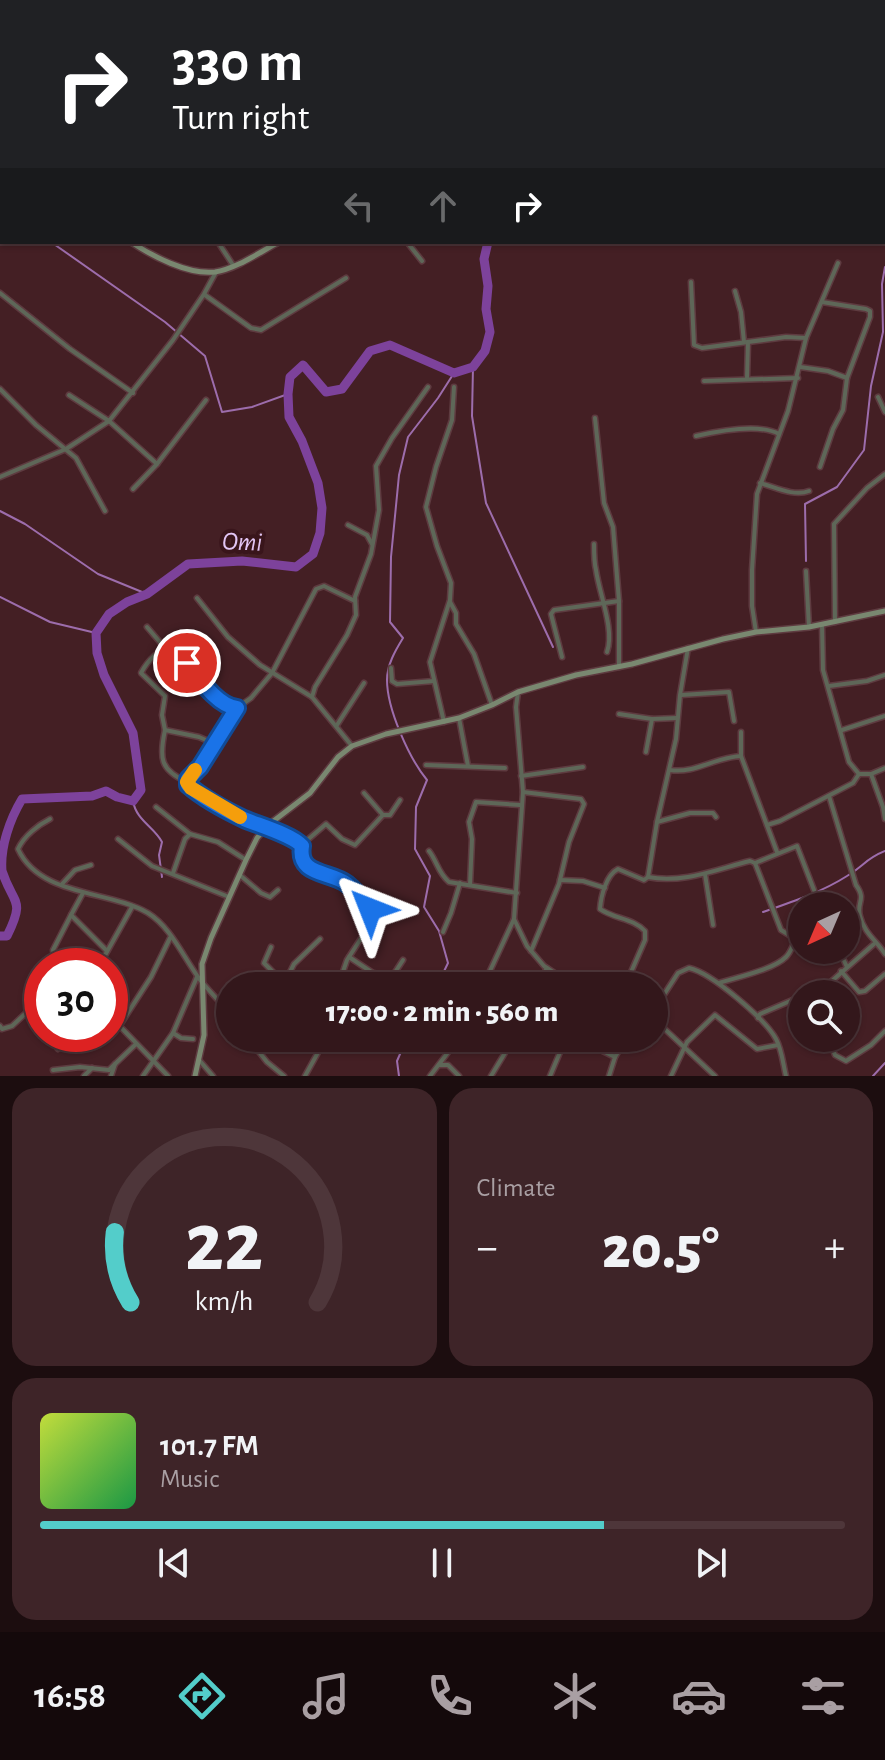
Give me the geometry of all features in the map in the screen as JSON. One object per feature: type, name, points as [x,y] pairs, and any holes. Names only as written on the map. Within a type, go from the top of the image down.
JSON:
[{"type":"street","points":[[135,244],[175,264],[197,271],[216,272],[275,244]]},
{"type":"street","points":[[219,244],[233,265]]},
{"type":"street","points":[[409,244],[422,261]]},
{"type":"street","points":[[756,632],[752,606],[754,505],[798,378],[806,338],[838,263]]},
{"type":"street","points":[[0,477],[66,449],[109,421],[173,340],[216,272]]},
{"type":"street","points":[[204,294],[251,328],[261,330],[346,278]]},
{"type":"street","points":[[691,282],[694,345],[702,348],[786,337],[806,338]]},
{"type":"street","points":[[735,291],[746,342],[747,378]]},
{"type":"street","points":[[0,293],[70,349],[133,393]]},
{"type":"street","points":[[820,467],[843,410],[847,378],[864,336],[870,311],[822,302]]},
{"type":"street","points":[[800,367],[828,371],[847,378]]},
{"type":"street","points":[[704,381],[798,378]]},
{"type":"street","points":[[312,697],[356,615],[355,601],[372,546],[379,510],[376,466],[428,387]]},
{"type":"street","points":[[444,722],[431,656],[450,600],[451,583],[426,507],[452,420],[454,387]]},
{"type":"street","points":[[0,389],[36,425],[76,458],[105,511]]},
{"type":"street","points":[[69,395],[109,421],[157,464]]},
{"type":"street","points":[[878,397],[885,412]]},
{"type":"street","points":[[133,489],[157,464],[206,400]]},
{"type":"street","points":[[595,418],[604,503],[613,527],[619,601],[619,667]]},
{"type":"street","points":[[696,436],[729,429],[768,430],[779,434]]},
{"type":"street","points":[[835,623],[834,524],[867,488],[885,474]]},
{"type":"street","points":[[760,483],[793,493],[809,491]]},
{"type":"street","points":[[348,525],[367,535],[372,546]]},
{"type":"street","points":[[594,544],[596,570],[604,602],[607,652]]},
{"type":"street","points":[[806,571],[809,627]]},
{"type":"street","points":[[187,782],[237,708],[251,698],[272,673],[316,589],[324,586],[355,601]]},
{"type":"street","points":[[197,598],[228,637],[272,673],[312,697],[352,746]]},
{"type":"street","points":[[450,600],[456,613],[456,624],[474,654],[492,705]]},
{"type":"street","points":[[562,657],[551,614],[554,610],[619,601]]},
{"type":"street","points":[[143,1076],[173,1033],[199,978],[211,938],[257,838],[267,826],[310,793],[338,757],[352,746],[386,734],[459,718],[518,692],[576,675],[756,632],[835,623],[885,611]]},
{"type":"street","points":[[822,625],[823,670],[849,762],[859,774]]},
{"type":"street","points":[[147,627],[165,648]]},
{"type":"street","points":[[237,708],[227,706],[203,683],[173,645],[146,664],[141,673],[165,696],[162,715],[165,730],[161,747],[167,770],[245,820],[267,826],[280,836],[300,843],[326,824],[342,839],[355,845],[383,815],[390,815],[400,800]]},
{"type":"street","points":[[648,877],[670,770],[688,648]]},
{"type":"street","points":[[391,668],[392,681],[397,684],[434,681]]},
{"type":"street","points":[[829,686],[849,685],[885,675]]},
{"type":"street","points":[[337,725],[364,683]]},
{"type":"street","points":[[489,972],[514,919],[517,893],[523,792],[516,707],[518,692]]},
{"type":"street","points":[[680,695],[729,692],[734,721]]},
{"type":"street","points":[[619,714],[652,719],[677,718]]},
{"type":"street","points":[[842,730],[885,716]]},
{"type":"street","points":[[459,718],[468,767]]},
{"type":"street","points":[[646,752],[652,719]]},
{"type":"street","points":[[165,730],[199,737],[215,744]]},
{"type":"street","points":[[741,732],[741,756],[777,852]]},
{"type":"street","points":[[670,770],[687,772],[704,764],[741,756]]},
{"type":"street","points":[[426,765],[505,768]]},
{"type":"street","points":[[521,776],[583,767]]},
{"type":"street","points":[[859,774],[871,774],[885,768]]},
{"type":"street","points":[[767,825],[853,783],[859,774]]},
{"type":"street","points":[[871,774],[885,819]]},
{"type":"street","points":[[523,792],[569,796],[581,799],[584,804],[569,842],[560,880],[531,951]]},
{"type":"street","points":[[364,793],[383,815]]},
{"type":"street","points":[[829,796],[862,896],[859,915],[874,944],[885,954]]},
{"type":"street","points":[[470,885],[472,839],[469,822],[476,802],[520,805]]},
{"type":"street","points":[[156,807],[190,834],[218,842],[246,860]]},
{"type":"street","points":[[657,822],[690,813],[713,813],[716,817]]},
{"type":"street","points":[[50,819],[40,824],[18,849],[33,867],[83,893],[151,915],[171,936],[216,997]]},
{"type":"street","points":[[173,873],[185,839],[190,834]]},
{"type":"street","points":[[118,839],[152,866],[231,898]]},
{"type":"street","points":[[300,843],[300,856],[305,865],[345,882],[374,915],[343,972]]},
{"type":"street","points":[[631,972],[645,940],[645,931],[636,923],[600,909],[605,888],[612,873],[618,869],[641,879],[661,880],[705,874],[745,862],[755,863],[793,846],[800,849],[814,890]]},
{"type":"street","points":[[429,851],[449,882],[517,893]]},
{"type":"street","points":[[755,863],[781,930],[788,934]]},
{"type":"street","points":[[62,884],[75,870],[91,865]]},
{"type":"street","points":[[705,874],[713,925]]},
{"type":"street","points":[[241,876],[270,897],[278,890]]},
{"type":"street","points":[[560,880],[583,881],[605,888]]},
{"type":"street","points":[[443,932],[460,883]]},
{"type":"street","points":[[54,948],[83,893]]},
{"type":"street","points":[[109,948],[132,907]]},
{"type":"street","points":[[71,915],[104,948]]},
{"type":"street","points":[[514,919],[531,951],[553,972]]},
{"type":"street","points":[[128,1013],[151,977],[171,936]]},
{"type":"street","points":[[290,972],[294,964],[320,939]]},
{"type":"street","points":[[835,980],[841,971],[874,944]]},
{"type":"street","points":[[271,947],[264,963],[273,972]]},
{"type":"street","points":[[719,983],[779,963],[788,954]]},
{"type":"street","points":[[349,957],[372,972]]},
{"type":"street","points":[[395,972],[403,960]]},
{"type":"street","points":[[545,972],[547,968]]},
{"type":"street","points":[[668,987],[684,969],[694,969],[719,983],[758,1018],[778,1045],[786,1076]]},
{"type":"street","points":[[841,971],[859,992],[865,991],[885,974]]},
{"type":"street","points":[[195,1076],[204,1035],[199,978]]},
{"type":"street","points":[[758,1018],[760,1014],[788,1002]]},
{"type":"street","points":[[0,1026],[2,1029],[12,1026],[24,1015]]},
{"type":"street","points":[[671,1076],[687,1042],[715,1015],[757,1049],[778,1045]]},
{"type":"street","points":[[668,1031],[715,1076]]},
{"type":"street","points":[[834,1052],[846,1061],[871,1045],[885,1031]]},
{"type":"street","points":[[173,1033],[181,1038],[193,1039]]},
{"type":"street","points":[[128,1034],[168,1076]]},
{"type":"street","points":[[53,1070],[109,1070],[136,1044]]},
{"type":"street","points":[[259,1052],[284,1076]]},
{"type":"street","points":[[305,1076],[318,1052]]},
{"type":"street","points":[[430,1076],[449,1052]]},
{"type":"street","points":[[491,1076],[506,1052]]},
{"type":"street","points":[[550,1076],[560,1052]]},
{"type":"street","points":[[605,1052],[615,1057]]},
{"type":"street","points":[[616,1076],[609,1075],[618,1052]]},
{"type":"street","points":[[200,1061],[213,1076]]},
{"type":"street","points":[[111,1076],[115,1064]]},
{"type":"street","points":[[439,1065],[448,1065],[459,1076]]},
{"type":"street","points":[[84,1076],[92,1068]]},
{"type":"waterway","points":[[54,244],[165,322],[205,356],[222,412],[252,407],[288,394]]},
{"type":"waterway","name":"Omi","points":[[0,936],[7,936],[16,915],[16,902],[2,871],[2,862],[7,834],[22,799],[92,796],[106,791],[133,801],[141,790],[133,733],[104,675],[97,653],[96,633],[109,614],[147,594],[188,564],[242,561],[296,567],[313,554],[320,533],[322,508],[318,483],[289,417],[290,377],[303,365],[326,392],[342,389],[370,351],[390,345],[454,373],[473,367],[485,351],[490,332],[484,259],[488,244]]},
{"type":"waterway","points":[[806,561],[805,504],[837,487],[864,450],[871,386],[883,332],[882,284],[885,267]]},
{"type":"waterway","points":[[473,367],[472,416],[486,503],[553,647]]},
{"type":"waterway","points":[[444,972],[448,963],[439,931],[424,907],[430,876],[415,849],[416,807],[427,780],[400,733],[388,692],[387,674],[403,638],[390,622],[391,557],[399,475],[408,437],[454,373]]},
{"type":"waterway","points":[[0,511],[25,524],[98,574],[147,594]]},
{"type":"waterway","points":[[0,597],[50,622],[96,633]]},
{"type":"waterway","points":[[133,801],[138,813],[162,842],[159,855],[162,877]]},
{"type":"waterway","points":[[763,912],[827,887],[885,851]]},
{"type":"waterway","points":[[399,1076],[397,1061],[401,1052]]},
{"type":"waterway","points":[[873,1076],[885,1063]]},
{"type":"slow traffic","points":[[195,770],[188,779],[188,785],[240,817]]},
{"type":"route","points":[[187,663],[227,706],[237,708],[200,767],[188,779],[188,785],[245,820],[267,826],[280,836],[296,840],[302,846],[300,856],[305,865],[345,882],[370,909]]}]
